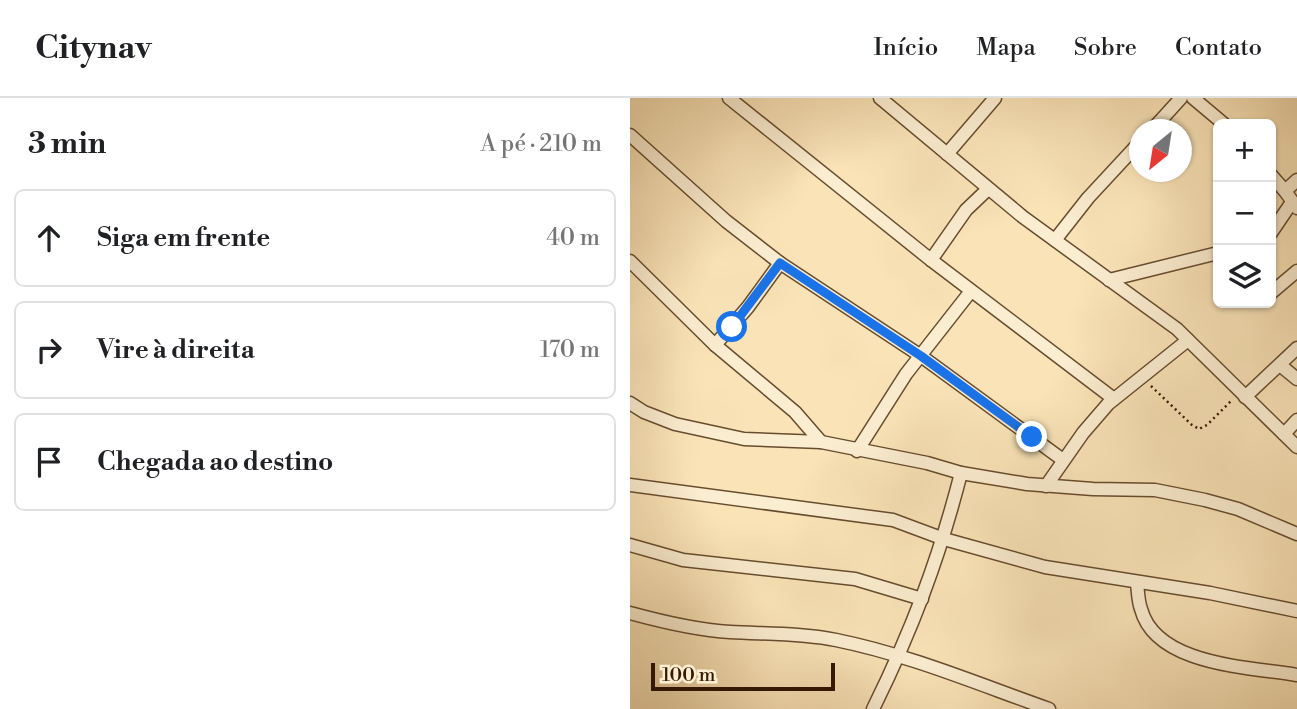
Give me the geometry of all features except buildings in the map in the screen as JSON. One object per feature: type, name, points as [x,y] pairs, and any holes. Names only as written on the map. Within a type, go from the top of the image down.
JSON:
[{"type":"street","points":[[729,98],[931,260],[1114,399]]},
{"type":"street","points":[[881,98],[988,190],[1159,315],[1297,447]]},
{"type":"street","points":[[947,154],[995,98]]},
{"type":"street","points":[[1162,119],[1181,98]]},
{"type":"street","points":[[1193,98],[1218,119]]},
{"type":"street","points":[[630,135],[726,221],[780,263],[921,356],[1063,460]]},
{"type":"street","points":[[1055,240],[1088,198],[1129,154]]},
{"type":"street","points":[[1276,225],[1291,200],[1297,180]]},
{"type":"street","points":[[1276,181],[1291,200]]},
{"type":"street","points":[[931,260],[966,210],[988,190]]},
{"type":"street","points":[[1109,280],[1213,254]]},
{"type":"street","points":[[630,261],[715,345],[795,412],[821,442]]},
{"type":"street","points":[[715,345],[748,307],[780,263]]},
{"type":"street","points":[[1276,289],[1297,271]]},
{"type":"street","points":[[857,451],[889,399],[971,290]]},
{"type":"street","points":[[1046,486],[1097,415],[1142,375],[1188,340]]},
{"type":"street","points":[[1243,394],[1297,348]]},
{"type":"street","points":[[1280,365],[1297,379]]},
{"type":"street","points":[[631,408],[675,424],[744,439],[821,442],[927,463],[961,473],[1046,486],[1155,490],[1205,499],[1238,509],[1297,534]]},
{"type":"street","points":[[1284,434],[1297,420]]},
{"type":"street","points":[[873,709],[900,655],[922,599],[944,539],[961,473]]},
{"type":"street","points":[[630,485],[893,520],[944,539],[1045,567],[1210,593],[1297,611]]},
{"type":"street","points":[[630,545],[683,560],[855,579],[922,599]]},
{"type":"street","points":[[1137,583],[1146,623],[1157,635],[1175,647],[1193,657],[1215,663],[1297,676]]},
{"type":"street","points":[[630,613],[698,628],[833,639],[900,655],[1049,709]]},
{"type":"path","points":[[1142,375],[1199,429],[1208,425],[1243,394]]},
{"type":"route","points":[[732,327],[780,263],[921,356],[1032,437]]}]
